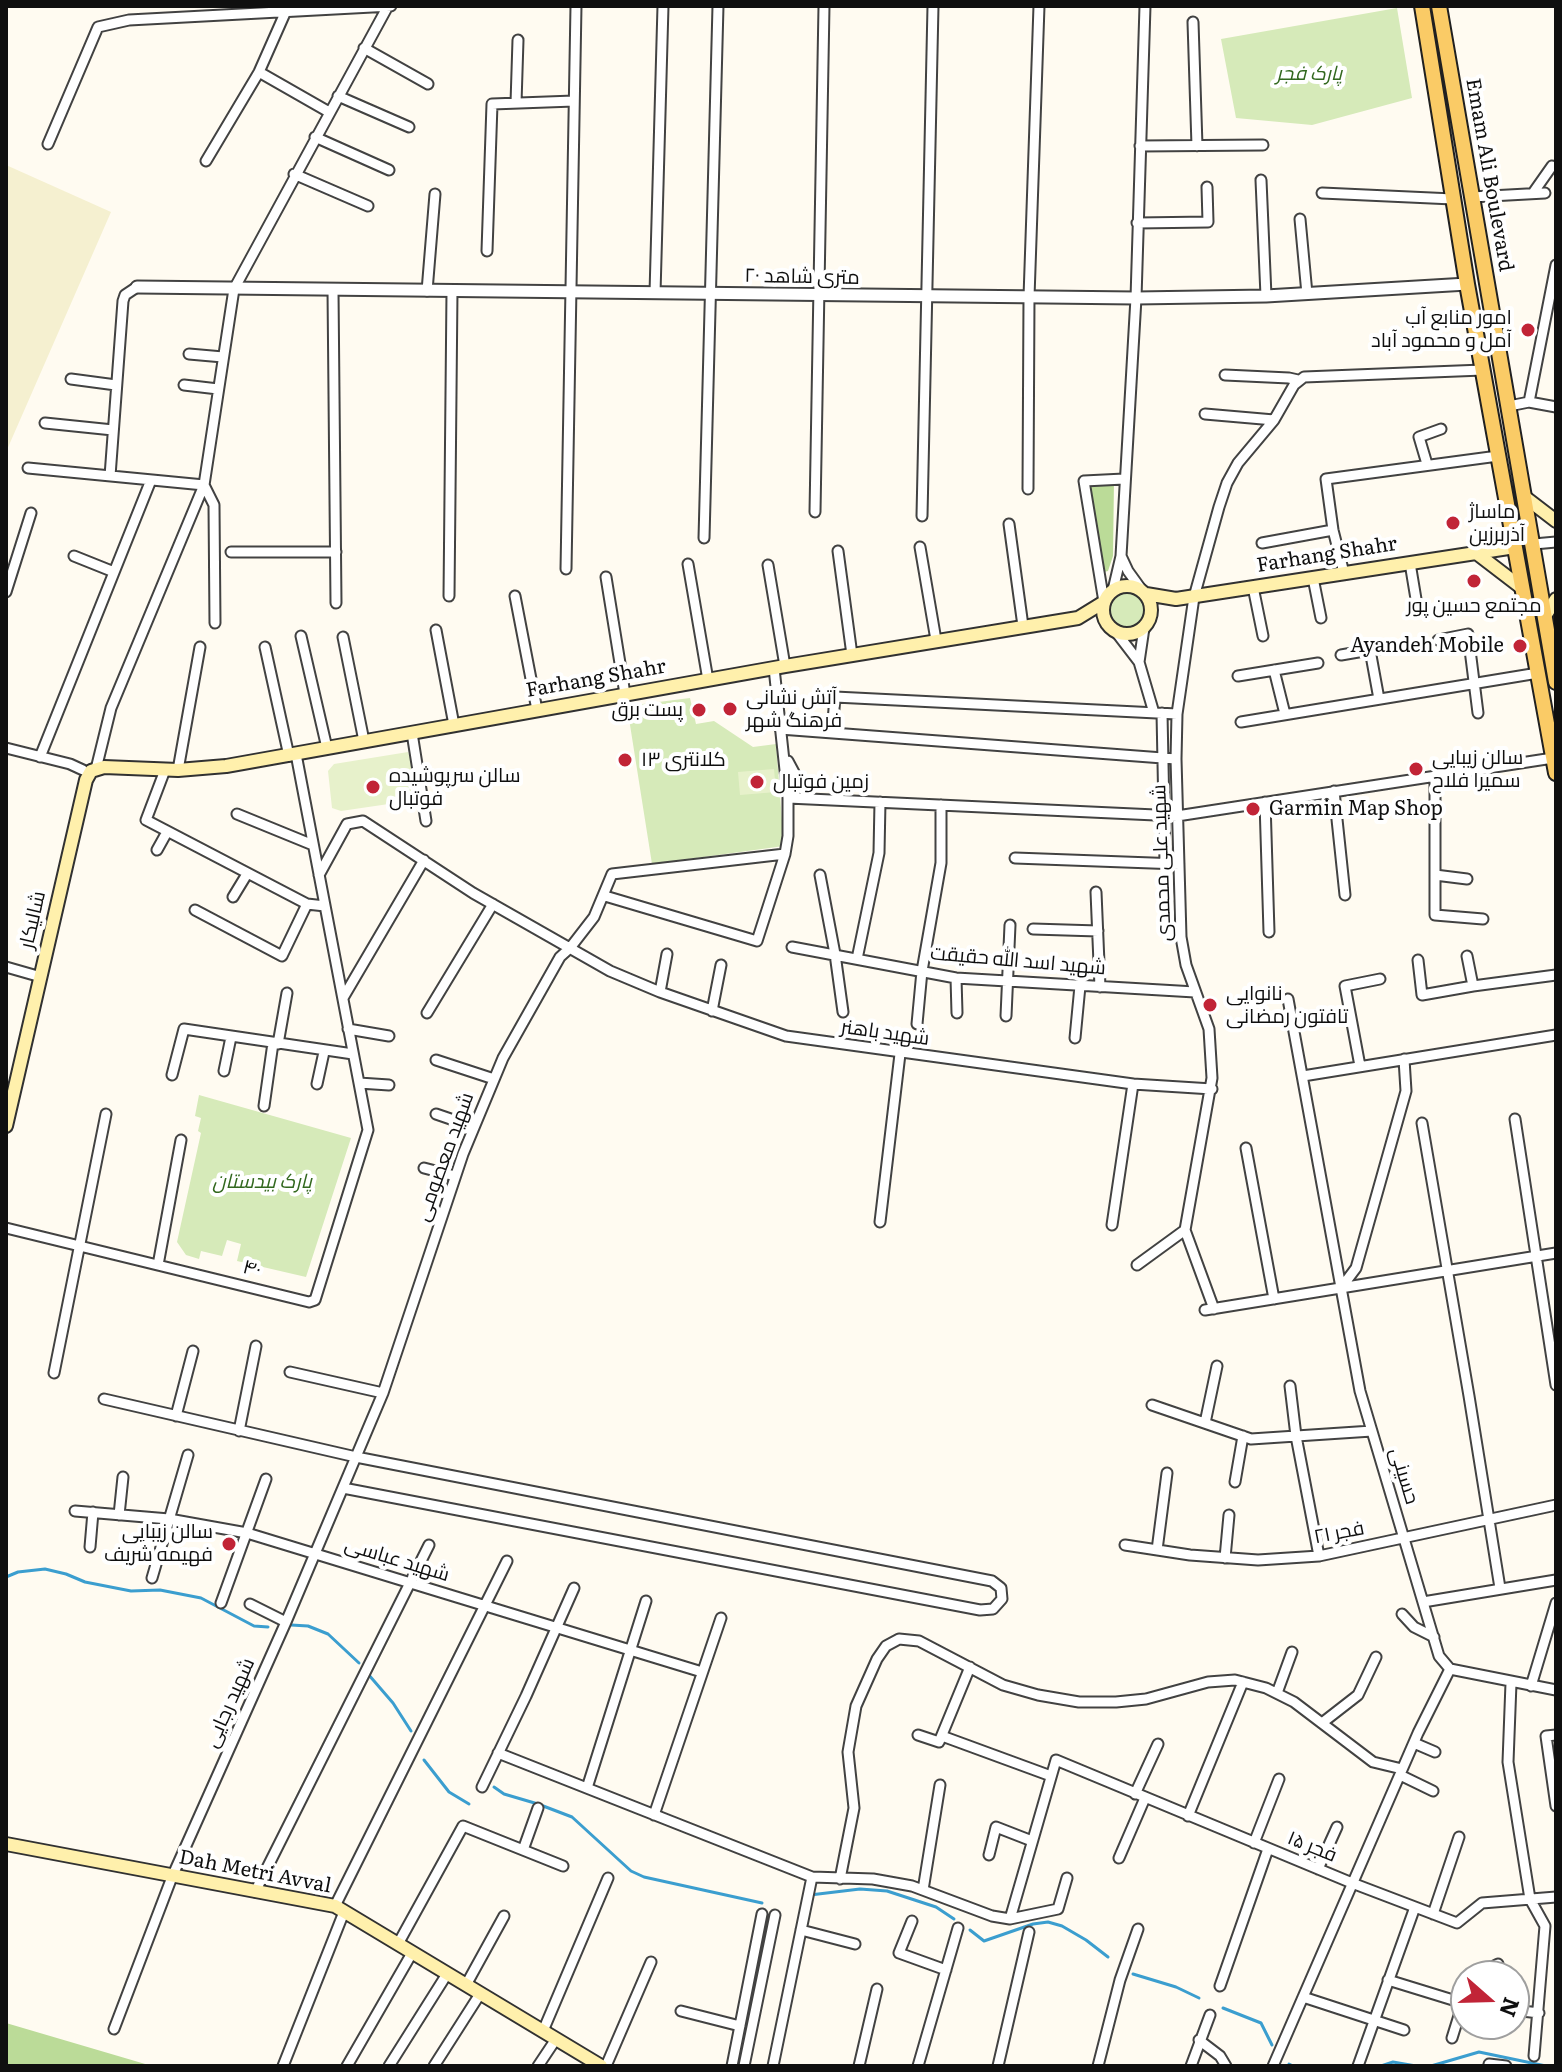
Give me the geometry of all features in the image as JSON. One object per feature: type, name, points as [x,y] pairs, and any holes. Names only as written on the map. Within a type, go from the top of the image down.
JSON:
[{"type":"main road","name":"Emam Ali Boulevard","points":[[1422,6],[1467,284],[1556,773]]},
{"type":"main road","name":"Emam Ali Boulevard","points":[[1439,6],[1545,616],[1552,641],[1556,682]]},
{"type":"main road","points":[[1526,498],[1556,521]]},
{"type":"main road","points":[[1515,547],[1534,544]]},
{"type":"main road","name":"Farhang Shahr","points":[[1143,592],[1176,599],[1194,597],[1515,547]]},
{"type":"main road","points":[[1475,552],[1522,588]]},
{"type":"main road","points":[[1078,618],[1130,634],[1144,628],[1151,615],[1151,605],[1143,592],[1129,585],[1113,590],[1104,602],[1103,612],[1112,628]]},
{"type":"main road","points":[[1151,615],[1176,599]]},
{"type":"main road","points":[[1545,616],[1556,599]]},
{"type":"main road","name":"Farhang Shahr","points":[[90,770],[172,770],[226,766],[780,667],[1078,618],[1104,602]]},
{"type":"main road","name":"شالیکار","points":[[6,1126],[90,770]]},
{"type":"main road","name":"Dah Metri Avval","points":[[6,1844],[340,1909],[603,2066]]},
{"type":"street","points":[[48,144],[98,27],[129,20],[340,6],[389,6]]},
{"type":"street","points":[[6,748],[90,770],[111,708],[204,485],[234,289],[294,174],[389,6]]},
{"type":"street","points":[[566,569],[576,6]]},
{"type":"street","points":[[655,293],[663,6]]},
{"type":"street","points":[[704,538],[718,6]]},
{"type":"street","points":[[815,512],[824,6]]},
{"type":"street","points":[[922,516],[933,6]]},
{"type":"street","points":[[1028,489],[1029,297],[1039,6]]},
{"type":"street","points":[[1113,590],[1121,556],[1136,298],[1145,6]]},
{"type":"street","points":[[206,161],[259,72],[286,11]]},
{"type":"street","points":[[1193,22],[1197,146]]},
{"type":"street","points":[[516,103],[518,40]]},
{"type":"street","points":[[364,48],[428,84]]},
{"type":"street","points":[[259,72],[329,112]]},
{"type":"street","points":[[338,96],[409,127]]},
{"type":"street","points":[[487,251],[492,104],[574,101]]},
{"type":"street","points":[[315,137],[389,170]]},
{"type":"street","points":[[1140,146],[1263,145]]},
{"type":"street","points":[[1533,193],[1552,166]]},
{"type":"street","points":[[294,174],[368,206]]},
{"type":"street","points":[[1261,180],[1266,296]]},
{"type":"street","points":[[1137,223],[1208,222],[1207,187]]},
{"type":"street","points":[[1322,193],[1453,199]]},
{"type":"street","points":[[1472,197],[1545,193]]},
{"type":"street","points":[[427,291],[435,194]]},
{"type":"street","points":[[1300,219],[1307,294]]},
{"type":"street","points":[[1529,402],[1556,265]]},
{"type":"street","name":"۲۰ متری شاهد","points":[[137,287],[1136,298],[1266,296],[1467,284]]},
{"type":"street","points":[[110,476],[123,301],[129,291],[137,287]]},
{"type":"street","points":[[333,290],[336,603]]},
{"type":"street","points":[[449,596],[452,291]]},
{"type":"street","points":[[189,354],[223,357]]},
{"type":"street","points":[[1225,375],[1301,378],[1483,370]]},
{"type":"street","name":"شهید علی محمدی","points":[[1185,1230],[1212,1089],[1209,1029],[1195,992],[1181,937],[1177,714],[1194,597],[1227,483],[1238,463],[1274,420],[1301,378]]},
{"type":"street","points":[[71,379],[116,385]]},
{"type":"street","points":[[184,385],[218,389]]},
{"type":"street","points":[[1509,406],[1529,402],[1556,407]]},
{"type":"street","points":[[1205,414],[1274,420]]},
{"type":"street","points":[[45,423],[113,430]]},
{"type":"street","points":[[1427,464],[1419,437],[1441,429]]},
{"type":"street","points":[[1344,573],[1333,530],[1326,479],[1498,456]]},
{"type":"street","points":[[28,468],[204,485],[214,505],[215,623]]},
{"type":"street","points":[[1104,602],[1084,481],[1124,479]]},
{"type":"street","points":[[40,757],[151,480]]},
{"type":"street","points":[[6,592],[31,513]]},
{"type":"street","points":[[1009,524],[1023,626]]},
{"type":"street","points":[[1262,543],[1333,530]]},
{"type":"street","points":[[1534,544],[1556,542]]},
{"type":"street","points":[[920,547],[936,640]]},
{"type":"street","points":[[838,551],[852,655]]},
{"type":"street","points":[[231,552],[336,552]]},
{"type":"street","points":[[74,556],[114,572]]},
{"type":"street","points":[[1121,556],[1143,592]]},
{"type":"street","points":[[1410,563],[1416,599]]},
{"type":"street","points":[[688,564],[708,680]]},
{"type":"street","points":[[605,896],[757,941],[785,854],[788,798],[780,729],[780,667],[768,565]]},
{"type":"street","points":[[606,577],[625,694]]},
{"type":"street","points":[[1313,578],[1321,618]]},
{"type":"street","points":[[1253,587],[1263,636]]},
{"type":"street","points":[[515,596],[537,710]]},
{"type":"street","points":[[1112,628],[1139,662],[1158,713],[1163,758],[1165,863]]},
{"type":"street","points":[[1139,662],[1144,628]]},
{"type":"street","points":[[436,630],[454,725]]},
{"type":"street","points":[[1438,640],[1468,634],[1478,713]]},
{"type":"street","points":[[301,636],[327,748]]},
{"type":"street","points":[[343,637],[364,741]]},
{"type":"street","points":[[200,647],[172,770],[146,820],[307,904],[325,906]]},
{"type":"street","points":[[265,647],[313,845],[359,1083],[389,1085]]},
{"type":"street","points":[[1341,655],[1392,647]]},
{"type":"street","points":[[1370,650],[1379,699]]},
{"type":"street","points":[[1238,676],[1318,663]]},
{"type":"street","points":[[1274,670],[1285,714]]},
{"type":"street","points":[[1241,722],[1538,673]]},
{"type":"street","points":[[832,733],[835,697],[1177,714]]},
{"type":"street","points":[[780,729],[1176,759]]},
{"type":"street","points":[[412,733],[426,821]]},
{"type":"street","points":[[783,752],[795,778],[811,799]]},
{"type":"street","points":[[788,798],[1177,816],[1553,758]]},
{"type":"street","points":[[1435,776],[1435,915],[1483,919]]},
{"type":"street","points":[[1334,791],[1345,895]]},
{"type":"street","points":[[857,959],[879,853],[880,802]]},
{"type":"street","points":[[1265,802],[1269,932]]},
{"type":"street","points":[[917,1024],[922,971],[941,863],[941,805]]},
{"type":"street","points":[[237,814],[313,845]]},
{"type":"street","name":"شهید باهنر","points":[[319,875],[347,824],[356,821],[372,826],[493,904],[610,971],[712,1011],[806,1041],[1133,1084],[1212,1089]]},
{"type":"street","points":[[157,850],[167,832]]},
{"type":"street","name":"شهید معصومی","points":[[383,1393],[455,1176],[503,1058],[560,957],[594,917],[612,874],[785,854]]},
{"type":"street","points":[[1015,858],[1179,864]]},
{"type":"street","points":[[343,998],[424,860]]},
{"type":"street","points":[[233,897],[247,874]]},
{"type":"street","points":[[820,875],[843,1012]]},
{"type":"street","points":[[1435,875],[1467,879]]},
{"type":"street","points":[[1096,892],[1100,987]]},
{"type":"street","points":[[195,910],[282,956],[307,904]]},
{"type":"street","points":[[427,1013],[493,904]]},
{"type":"street","points":[[1006,1016],[1010,925]]},
{"type":"street","points":[[1033,929],[1098,931]]},
{"type":"street","name":"شهید اسد الله حقیقت","points":[[792,947],[956,978],[1195,992]]},
{"type":"street","points":[[660,992],[667,954]]},
{"type":"street","points":[[1467,956],[1473,986]]},
{"type":"street","points":[[1418,960],[1422,995],[1556,975]]},
{"type":"street","points":[[712,1011],[721,965]]},
{"type":"street","points":[[6,967],[41,977]]},
{"type":"street","points":[[956,978],[957,1013]]},
{"type":"street","points":[[1360,1066],[1345,986],[1380,979]]},
{"type":"street","points":[[1075,1038],[1080,986]]},
{"type":"street","points":[[264,1106],[287,993]]},
{"type":"street","name":"حسینی","points":[[1288,999],[1360,1391],[1439,1656],[1450,1669]]},
{"type":"street","points":[[172,1075],[184,1029],[353,1054]]},
{"type":"street","points":[[348,1029],[389,1036]]},
{"type":"street","points":[[1303,1076],[1556,1035]]},
{"type":"street","points":[[224,1071],[231,1037]]},
{"type":"street","points":[[317,1084],[324,1052]]},
{"type":"street","points":[[880,1222],[900,1054]]},
{"type":"street","points":[[1341,1288],[1356,1268],[1406,1091],[1404,1059]]},
{"type":"street","points":[[436,1060],[494,1079]]},
{"type":"street","name":"۴۰","points":[[6,1228],[309,1302],[315,1300],[368,1130],[359,1083]]},
{"type":"street","points":[[1112,1225],[1133,1084]]},
{"type":"street","points":[[54,1373],[106,1114]]},
{"type":"street","points":[[436,1114],[474,1127]]},
{"type":"street","points":[[1515,1119],[1556,1385]]},
{"type":"street","points":[[1422,1123],[1500,1588]]},
{"type":"street","points":[[158,1265],[181,1140]]},
{"type":"street","points":[[1246,1148],[1274,1299]]},
{"type":"street","points":[[424,1168],[455,1176]]},
{"type":"street","points":[[1137,1265],[1185,1230],[1210,1310],[1556,1253]]},
{"type":"street","points":[[239,1431],[256,1346]]},
{"type":"street","points":[[176,1416],[193,1351]]},
{"type":"street","points":[[1205,1423],[1217,1366]]},
{"type":"street","points":[[290,1372],[383,1393]]},
{"type":"street","points":[[1290,1386],[1296,1436],[1319,1556]]},
{"type":"street","name":"شهید رجایی","points":[[114,2029],[172,1877],[286,1622],[383,1393]]},
{"type":"street","points":[[104,1399],[356,1457],[992,1581],[1001,1588],[1002,1599],[993,1609],[980,1610],[343,1488]]},
{"type":"street","points":[[1152,1405],[1251,1439],[1372,1431]]},
{"type":"street","points":[[1235,1482],[1243,1436]]},
{"type":"street","points":[[152,1578],[188,1455]]},
{"type":"street","points":[[1157,1550],[1167,1473]]},
{"type":"street","points":[[119,1515],[123,1477]]},
{"type":"street","points":[[221,1603],[266,1479]]},
{"type":"street","name":"فجر ۲۱","points":[[1125,1545],[1258,1560],[1319,1556],[1556,1505]]},
{"type":"street","name":"شهید عباسی","points":[[75,1511],[169,1519],[247,1533],[702,1672]]},
{"type":"street","points":[[90,1547],[93,1512]]},
{"type":"street","points":[[1225,1558],[1229,1515]]},
{"type":"street","points":[[255,1892],[429,1545]]},
{"type":"street","points":[[283,2066],[340,1909],[507,1561]]},
{"type":"street","points":[[1423,1602],[1556,1580]]},
{"type":"street","points":[[482,1787],[574,1588]]},
{"type":"street","points":[[587,1788],[646,1601]]},
{"type":"street","points":[[1531,1686],[1556,1603]]},
{"type":"street","points":[[250,1604],[286,1622]]},
{"type":"street","points":[[1402,1614],[1414,1627],[1434,1637]]},
{"type":"street","points":[[654,1815],[721,1618]]},
{"type":"street","points":[[840,1879],[854,1808],[848,1752],[856,1706],[877,1659],[886,1646],[899,1639],[919,1641],[1003,1685],[1079,1702],[1146,1699],[1208,1682],[1243,1682],[1294,1702],[1373,1762],[1401,1772],[1433,1791]]},
{"type":"street","points":[[1277,1693],[1292,1652]]},
{"type":"street","points":[[1322,1723],[1358,1695],[1376,1657]]},
{"type":"street","points":[[918,1735],[939,1742],[970,1667]]},
{"type":"street","points":[[1273,2066],[1401,1772],[1450,1669],[1556,1690]]},
{"type":"street","points":[[1188,1816],[1243,1682]]},
{"type":"street","points":[[1511,1683],[1508,1762],[1530,1899],[1545,1926],[1534,2056]]},
{"type":"street","points":[[1556,1735],[1546,1736],[1556,1806]]},
{"type":"street","points":[[942,1736],[1051,1776],[1010,1919]]},
{"type":"street","points":[[1414,1743],[1435,1752]]},
{"type":"street","points":[[1119,1858],[1158,1744]]},
{"type":"street","points":[[498,1753],[812,1877],[873,1879],[923,1890],[992,1916],[1010,1919],[1058,1909],[1067,1878]]},
{"type":"street","name":"فجر ۱۵","points":[[1051,1776],[1056,1760],[1268,1849],[1457,1923],[1482,1903],[1556,1897]]},
{"type":"street","points":[[1254,1843],[1279,1779]]},
{"type":"street","points":[[923,1890],[940,1785]]},
{"type":"street","points":[[523,1850],[538,1808]]},
{"type":"street","points":[[398,1944],[463,1826],[563,1866]]},
{"type":"street","points":[[989,1855],[996,1827],[1032,1841]]},
{"type":"street","points":[[1318,1869],[1337,1827]]},
{"type":"street","points":[[1433,1914],[1459,1837]]},
{"type":"street","points":[[1220,1986],[1268,1849]]},
{"type":"street","points":[[773,2066],[812,1877]]},
{"type":"street","points":[[543,2031],[608,1878]]},
{"type":"street","points":[[1358,2066],[1415,1907]]},
{"type":"street","points":[[732,2066],[762,1914]]},
{"type":"street","points":[[744,2066],[775,1915]]},
{"type":"street","points":[[466,1985],[504,1916]]},
{"type":"street","points":[[912,1921],[899,1953],[946,1970]]},
{"type":"street","points":[[918,2066],[958,1928]]},
{"type":"street","points":[[1098,2066],[1120,1980],[1138,1929]]},
{"type":"street","points":[[801,1930],[855,1944]]},
{"type":"street","points":[[998,2066],[1029,1932]]},
{"type":"street","points":[[347,2066],[412,1953]]},
{"type":"street","points":[[603,2066],[651,1962]]},
{"type":"street","points":[[389,2066],[447,1974]]},
{"type":"street","points":[[749,1980],[761,1982]]},
{"type":"street","points":[[1388,1980],[1450,2000]]},
{"type":"street","points":[[859,2066],[877,1989]]},
{"type":"street","points":[[434,2066],[480,1994]]},
{"type":"street","points":[[1303,1997],[1404,2030]]},
{"type":"street","points":[[681,2011],[740,2026]]},
{"type":"street","points":[[1530,2012],[1539,2013]]},
{"type":"street","points":[[1191,2066],[1210,2015]]},
{"type":"street","points":[[538,2066],[556,2039]]},
{"type":"street","points":[[1199,2040],[1220,2056],[1226,2066]]},
{"type":"street","points":[[1489,2064],[1506,2066]]},
{"type":"shaded area","points":[[6,165],[111,212],[6,452]]},
{"type":"green space","name":"پارک فجر","points":[[1397,8],[1412,98],[1312,125],[1236,118],[1221,39]]},
{"type":"green space","points":[[1114,480],[1113,556],[1108,571],[1100,573],[1085,483]]},
{"type":"green space","points":[[1127,586],[1144,593],[1151,610],[1144,627],[1127,634],[1110,627],[1103,610],[1110,593]]},
{"type":"green space","points":[[690,698],[696,724],[714,721],[753,747],[776,744],[784,846],[652,864],[627,706]]},
{"type":"green space","name":"سالن سرپوشیده فوتبال","points":[[408,752],[416,775],[416,800],[341,811],[332,808],[328,771],[334,764]]},
{"type":"green space","name":"زمین فوتبال","points":[[774,769],[776,792],[740,795],[738,772]]},
{"type":"green space","name":"پارک بیدستان","points":[[199,1095],[351,1138],[306,1277],[237,1261],[241,1244],[227,1240],[222,1256],[201,1251],[199,1259],[186,1255],[177,1242],[201,1133],[198,1131],[201,1118],[195,1116]]},
{"type":"green space","points":[[6,2023],[152,2066],[6,2066]]},
{"type":"waterway","points":[[6,1577],[18,1572],[45,1569],[85,1582],[131,1591],[160,1590],[201,1598],[254,1626],[268,1627]]},
{"type":"waterway","points":[[291,1625],[308,1626],[328,1634],[359,1663]]},
{"type":"waterway","points":[[368,1674],[393,1703],[411,1731]]},
{"type":"waterway","points":[[424,1760],[449,1792],[469,1804]]},
{"type":"waterway","points":[[494,1787],[504,1794],[572,1817],[631,1871],[644,1877],[762,1903]]},
{"type":"waterway","points":[[810,1895],[860,1889],[887,1891],[936,1907],[954,1919]]},
{"type":"waterway","points":[[970,1930],[984,1941],[1048,1922],[1062,1926],[1108,1957]]},
{"type":"waterway","points":[[1133,1974],[1176,1987],[1199,1998]]},
{"type":"waterway","points":[[1223,2008],[1261,2023],[1272,2045]]},
{"type":"waterway","points":[[1431,2066],[1479,2052],[1546,2066]]},
{"type":"waterway","points":[[1381,2066],[1393,2062],[1416,2066]]},
{"type":"waterway","points":[[1289,2064],[1293,2066]]},
{"type":"place","name":"امور منابع آب آمل و محمود آباد","points":[[1528,330]]},
{"type":"place","name":"ماساژ آذربرزین","points":[[1453,523]]},
{"type":"place","name":"مجتمع حسین پور","points":[[1474,581]]},
{"type":"place","name":"Ayandeh Mobile","points":[[1520,646]]},
{"type":"place","name":"آتش نشانی فرهنگ شهر","points":[[730,709]]},
{"type":"place","name":"پست برق","points":[[699,710]]},
{"type":"place","name":"کلانتری ۱۳","points":[[625,760]]},
{"type":"place","name":"سالن زیبایی سمیرا فلاح","points":[[1416,769]]},
{"type":"place","name":"زمین فوتبال","points":[[757,782]]},
{"type":"place","name":"سالن سرپوشیده فوتبال","points":[[373,787]]},
{"type":"place","name":"Garmin Map Shop","points":[[1253,809]]},
{"type":"place","name":"نانوایی تافتون رمضانی","points":[[1210,1005]]},
{"type":"place","name":"سالن زیبایی فهیمه شریف","points":[[229,1544]]}]
